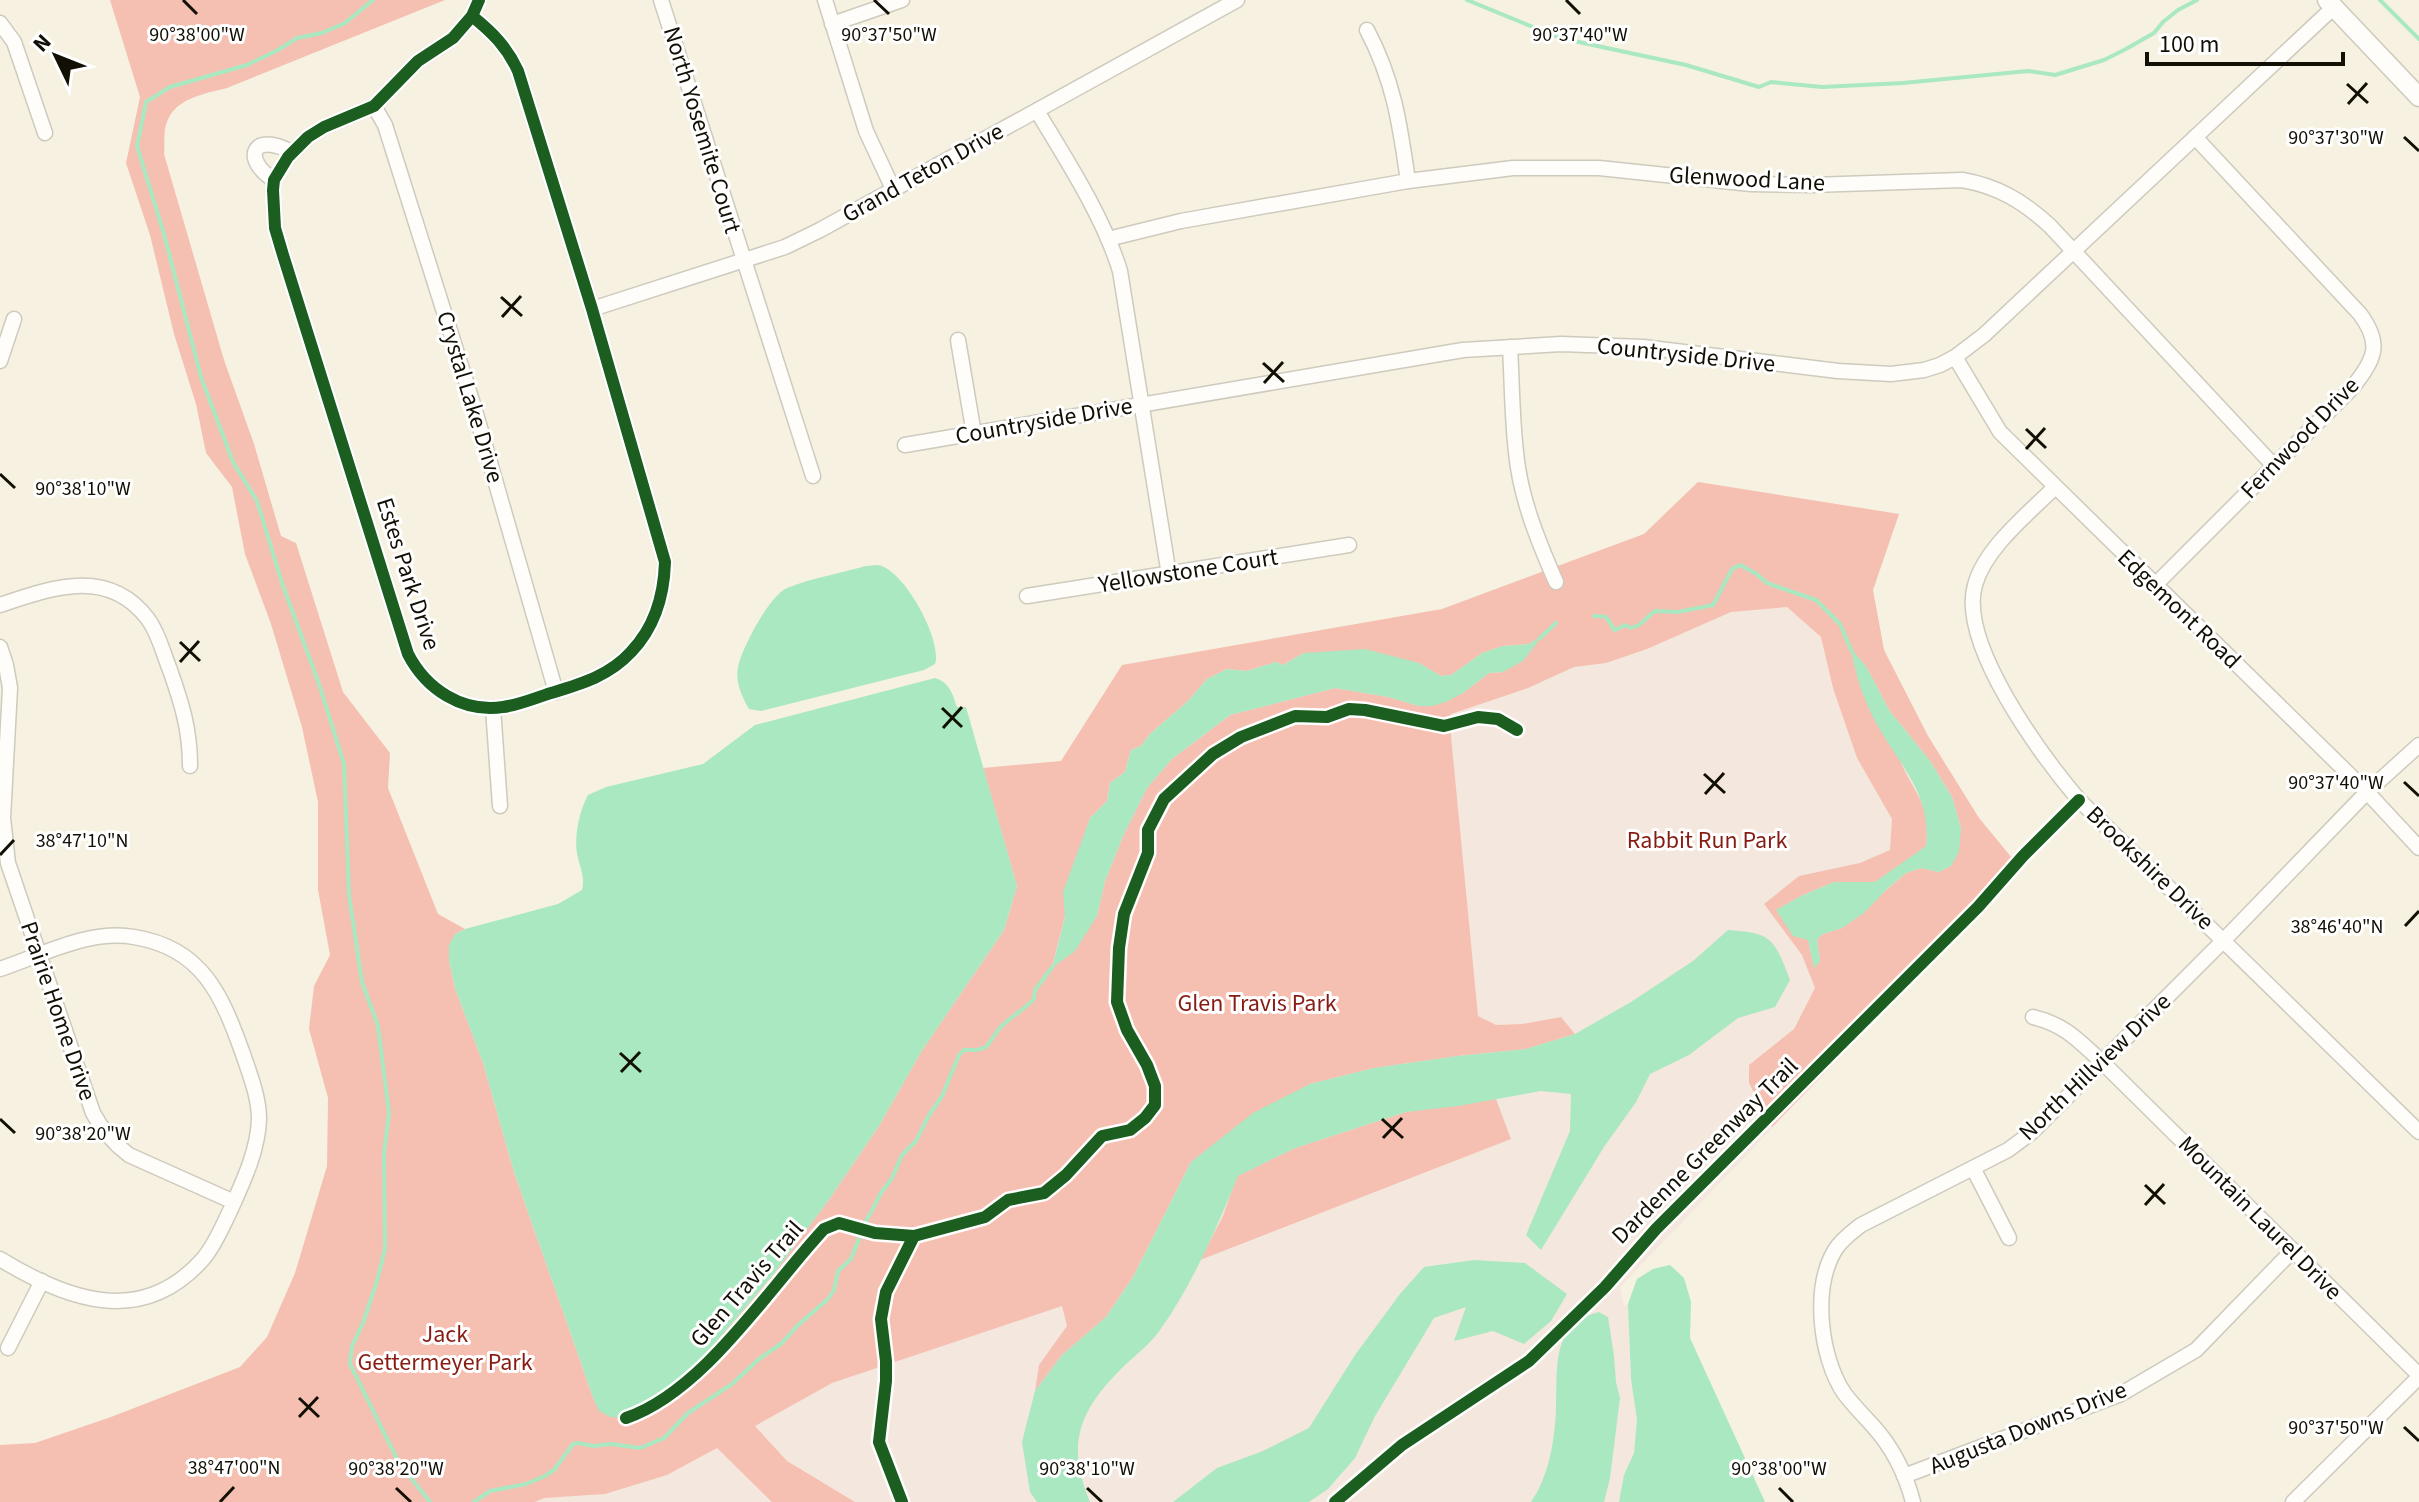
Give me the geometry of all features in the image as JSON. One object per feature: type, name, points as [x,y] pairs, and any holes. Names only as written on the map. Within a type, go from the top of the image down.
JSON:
[{"type":"main road","points":[[2331,4],[2419,97]]},
{"type":"street","points":[[274,180],[291,152],[308,137],[374,106],[418,61],[453,38],[472,16],[479,0]]},
{"type":"street","name":"North Yosemite Court","points":[[661,0],[813,476]]},
{"type":"street","points":[[825,0],[866,131],[893,189]]},
{"type":"street","points":[[832,24],[902,0]]},
{"type":"street","name":"Grand Teton Drive","points":[[592,309],[796,241],[1037,111],[1220,4],[1237,0]]},
{"type":"street","name":"Countryside Drive","points":[[905,445],[1463,350],[1561,344],[1643,347],[1838,371],[1891,374],[1924,370],[1955,357],[1984,335],[2331,4]]},
{"type":"street","name":"Estes Park Drive","points":[[291,152],[269,143],[262,144],[254,157],[264,173],[274,180],[275,228],[408,654],[422,676],[443,695],[493,708],[506,707],[602,676],[632,651],[654,619],[665,562],[592,309],[518,71],[509,51],[472,16]]},
{"type":"street","points":[[0,23],[14,42],[45,133]]},
{"type":"street","points":[[1367,30],[1392,86],[1408,181]]},
{"type":"street","name":"Crystal Lake Drive","points":[[374,106],[385,125],[455,347],[556,692]]},
{"type":"street","points":[[1037,111],[1108,239],[1120,271],[1169,575]]},
{"type":"street","name":"Fernwood Drive","points":[[2155,585],[2353,387],[2372,358],[2374,338],[2360,314],[2195,137]]},
{"type":"street","name":"Glenwood Lane","points":[[1108,239],[1181,221],[1408,181],[1513,168],[1599,168],[1782,185],[1962,180],[1984,183],[2031,209],[2274,466]]},
{"type":"street","points":[[0,361],[14,319]]},
{"type":"street","points":[[958,340],[974,434]]},
{"type":"street","points":[[1510,347],[1516,454],[1524,497],[1556,582]]},
{"type":"street","name":"Edgemont Road","points":[[1955,357],[2000,432],[2367,792],[2419,848]]},
{"type":"street","name":"Brookshire Drive","points":[[2055,487],[1994,549],[1979,576],[1972,602],[1973,620],[1981,646],[2024,727],[2079,800],[2224,940],[2414,1115],[2419,1132]]},
{"type":"street","name":"Yellowstone Court","points":[[1027,596],[1349,545]]},
{"type":"street","points":[[0,605],[52,588],[72,585],[109,590],[133,604],[157,634],[190,738],[190,766]]},
{"type":"street","name":"Prairie Home Drive","points":[[0,647],[10,688],[3,818],[8,863],[87,1099],[102,1130],[129,1155],[234,1202]]},
{"type":"street","points":[[493,708],[500,806]]},
{"type":"street","name":"North Hillview Drive","points":[[1913,1502],[1904,1476],[1887,1445],[1843,1391],[1831,1367],[1822,1313],[1826,1272],[1835,1250],[1861,1225],[2008,1150],[2032,1132],[2367,792],[2419,745]]},
{"type":"street","points":[[0,969],[86,939],[109,936],[134,937],[175,951],[205,975],[219,994],[257,1100],[259,1119],[256,1145],[234,1202],[204,1258],[171,1285],[127,1301],[106,1302],[85,1298],[42,1281],[0,1259]]},
{"type":"street","name":"Mountain Laurel Drive","points":[[2033,1017],[2066,1029],[2101,1061],[2419,1376]]},
{"type":"street","points":[[1973,1168],[2009,1238]]},
{"type":"street","name":"Augusta Downs Drive","points":[[1904,1476],[2121,1394],[2184,1358],[2196,1350],[2293,1250]]},
{"type":"street","points":[[8,1348],[42,1281]]},
{"type":"street","points":[[2293,1502],[2419,1376]]},
{"type":"green space","points":[[110,0],[445,0],[227,88],[184,102],[167,122],[164,154],[224,360],[254,444],[281,536],[296,543],[343,692],[390,753],[388,788],[438,914],[465,929],[455,934],[449,961],[455,988],[483,1063],[514,1172],[594,1400],[626,1418],[672,1387],[716,1342],[772,1276],[879,1126],[921,1052],[1004,930],[1017,886],[983,768],[1061,761],[1122,665],[1442,609],[1644,534],[1698,482],[1899,514],[1873,590],[1884,650],[1928,736],[1979,818],[2012,858],[1918,976],[1772,1127],[1749,1083],[1749,1065],[1794,1029],[1815,988],[1802,955],[1764,904],[1799,876],[1860,863],[1890,850],[1892,819],[1857,758],[1833,688],[1821,637],[1787,607],[1731,612],[1647,649],[1606,663],[1574,667],[1528,688],[1451,714],[1478,1016],[1496,1025],[1561,1017],[1575,1034],[1526,1049],[1374,1068],[1310,1084],[1191,1162],[1133,1277],[1106,1317],[1062,1355],[1035,1391],[1039,1365],[1067,1326],[1062,1306],[832,1383],[755,1426],[787,1461],[855,1502],[772,1502],[717,1448],[667,1475],[605,1494],[544,1498],[535,1502],[0,1502],[0,1445],[35,1443],[240,1367],[267,1337],[295,1273],[327,1166],[328,1098],[309,1029],[314,986],[330,955],[318,890],[318,802],[302,727],[271,624],[245,554],[232,487],[206,453],[196,404],[174,334],[150,235],[126,163],[140,97]],"holes":[[[1541,637],[1503,672],[1489,673],[1463,693],[1419,706],[1335,688],[1230,715],[1172,759],[1147,788],[1105,881],[1097,916],[1052,967],[1090,818],[1107,801],[1110,783],[1125,772],[1131,750],[1141,746],[1207,679],[1227,669],[1247,671],[1276,662],[1283,665],[1304,653],[1419,663],[1441,676],[1451,675],[1482,653],[1503,646],[1529,644]],[[1866,666],[1889,710],[1930,761],[1952,797],[1961,828],[1951,866],[1939,872],[1921,868],[1906,873],[1842,928],[1823,934],[1817,939],[1820,961],[1814,967],[1808,940],[1777,910],[1834,882],[1875,882],[1926,847],[1924,809],[1895,748]]]},
{"type":"green space","points":[[1698,482],[1899,514],[1873,590],[1884,650],[1928,736],[1979,818],[2012,858],[1918,976],[1620,1287],[1624,1306],[1628,1304],[1631,1379],[1637,1420],[1634,1453],[1624,1475],[1619,1502],[0,1502],[623,1394],[1148,767],[1442,609],[1644,534]]},
{"type":"green space","points":[[1496,1099],[1511,1139],[1200,1260],[1223,1216],[1237,1176],[1295,1148],[1406,1112]]},
{"type":"shaded area","points":[[878,565],[899,579],[919,607],[933,639],[935,664],[924,670],[761,711],[749,709],[738,684],[738,667],[751,636],[772,601],[797,584]]},
{"type":"shaded area","points":[[1543,635],[1523,661],[1503,672],[1489,673],[1463,693],[1432,706],[1335,688],[1230,715],[1172,759],[1147,788],[1105,881],[1097,916],[1075,951],[1052,968],[1065,917],[1063,892],[1090,818],[1107,801],[1110,783],[1125,772],[1131,750],[1141,746],[1207,679],[1227,669],[1247,671],[1276,662],[1283,665],[1304,653],[1365,649],[1419,663],[1441,676],[1451,675],[1482,653],[1503,646],[1529,644]]},
{"type":"shaded area","points":[[1851,649],[1866,666],[1889,710],[1930,761],[1952,797],[1961,828],[1959,852],[1951,866],[1939,872],[1921,868],[1906,873],[1864,913],[1842,928],[1823,934],[1817,939],[1820,961],[1814,968],[1808,940],[1793,936],[1776,910],[1834,882],[1875,882],[1926,846],[1924,810],[1919,794],[1884,737],[1863,695]]},
{"type":"shaded area","points":[[935,678],[947,686],[957,707],[966,707],[1017,886],[1004,930],[921,1052],[879,1126],[772,1276],[673,1387],[626,1418],[610,1417],[599,1411],[594,1400],[514,1172],[483,1063],[455,988],[449,945],[455,934],[465,929],[558,904],[582,890],[577,834],[588,795],[606,787],[703,764],[755,725]]},
{"type":"shaded area","points":[[1728,930],[1763,936],[1780,955],[1790,980],[1775,1007],[1738,1018],[1689,1055],[1650,1074],[1636,1102],[1604,1147],[1541,1250],[1526,1235],[1570,1131],[1571,1094],[1541,1091],[1406,1112],[1295,1148],[1238,1176],[1203,1256],[1172,1312],[1152,1339],[1110,1381],[1088,1412],[1078,1444],[1082,1481],[1090,1502],[1037,1502],[1030,1492],[1022,1442],[1035,1391],[1062,1355],[1106,1317],[1133,1277],[1191,1162],[1253,1113],[1310,1084],[1374,1068],[1526,1049],[1575,1034],[1693,961]]},
{"type":"shaded area","points":[[1474,1260],[1525,1263],[1567,1294],[1551,1321],[1524,1344],[1493,1331],[1454,1341],[1466,1307],[1434,1318],[1375,1416],[1355,1458],[1328,1489],[1309,1502],[1173,1502],[1217,1468],[1263,1451],[1309,1428],[1355,1355],[1424,1267]]},
{"type":"shaded area","points":[[1670,1265],[1684,1278],[1691,1302],[1690,1338],[1765,1502],[1619,1502],[1624,1475],[1634,1453],[1637,1420],[1631,1379],[1628,1304],[1637,1279],[1653,1269]]},
{"type":"shaded area","points":[[1599,1312],[1608,1317],[1620,1398],[1604,1502],[1531,1502],[1542,1481],[1552,1447],[1557,1366],[1564,1338],[1571,1327],[1583,1318]]},
{"type":"waterway","points":[[373,0],[345,23],[322,33],[297,38],[247,65],[170,87],[146,102],[137,146],[164,234],[201,377],[233,462],[257,501],[344,764],[349,895],[362,982],[378,1026],[389,1113],[384,1153],[385,1249],[363,1323],[352,1346],[350,1364],[399,1463],[430,1502]]},
{"type":"waterway","points":[[1467,0],[1560,38],[1686,65],[1759,87],[1771,82],[1822,87],[1903,83],[2028,71],[2055,75],[2104,60],[2126,49],[2154,33],[2178,10],[2197,0]]},
{"type":"waterway","points":[[2380,0],[2419,39]]},
{"type":"waterway","points":[[1594,616],[1606,618],[1615,630],[1625,625],[1631,628],[1639,625],[1655,611],[1678,612],[1713,605],[1732,569],[1740,565],[1767,583],[1816,600],[1840,624],[1852,652]]},
{"type":"waterway","points":[[1540,638],[1556,623]]},
{"type":"waterway","points":[[865,1223],[902,1155],[916,1141],[942,1096],[959,1055],[964,1050],[986,1047],[1002,1026],[1034,999],[1035,990],[1053,966]]},
{"type":"waterway","points":[[474,1502],[490,1491],[526,1484],[545,1476],[554,1470],[573,1444],[640,1448],[664,1438],[688,1413],[732,1384],[782,1343],[828,1299],[834,1290],[838,1271],[851,1259],[861,1234]]},
{"type":"cycle path","points":[[472,16],[499,41],[518,71],[592,309],[665,562],[663,586],[652,621],[639,642],[622,660],[604,673],[573,686],[515,705],[488,708],[460,702],[435,688],[408,654],[275,228],[273,190],[274,180],[288,157],[308,137],[374,106],[418,61],[453,38],[472,16],[479,0]]},
{"type":"cycle path","points":[[902,1502],[879,1442],[886,1381],[881,1319],[886,1292],[914,1236],[985,1217],[1008,1200],[1044,1193],[1066,1175],[1102,1136],[1130,1130],[1155,1105],[1155,1086],[1127,1030],[1117,1002],[1124,914],[1148,853],[1148,830],[1164,799],[1213,754],[1241,737],[1295,716],[1327,717],[1349,709],[1365,710],[1444,726],[1478,717],[1498,719],[1517,730]]},
{"type":"cycle path","name":"Dardenne Greenway Trail","points":[[1335,1502],[1402,1445],[1529,1361],[1605,1287],[1656,1229],[1978,907],[2079,800]]},
{"type":"cycle path","name":"Glen Travis Trail","points":[[626,1418],[654,1405],[682,1386],[708,1362],[824,1229],[839,1223],[875,1233],[914,1236]]},
{"type":"park label","name":"Rabbit Run Park","points":[[1707,840]]},
{"type":"park label","name":"Glen Travis Park","points":[[1257,1003]]},
{"type":"park label","name":"Jack Gettermeyer Park","points":[[445,1348]]}]
